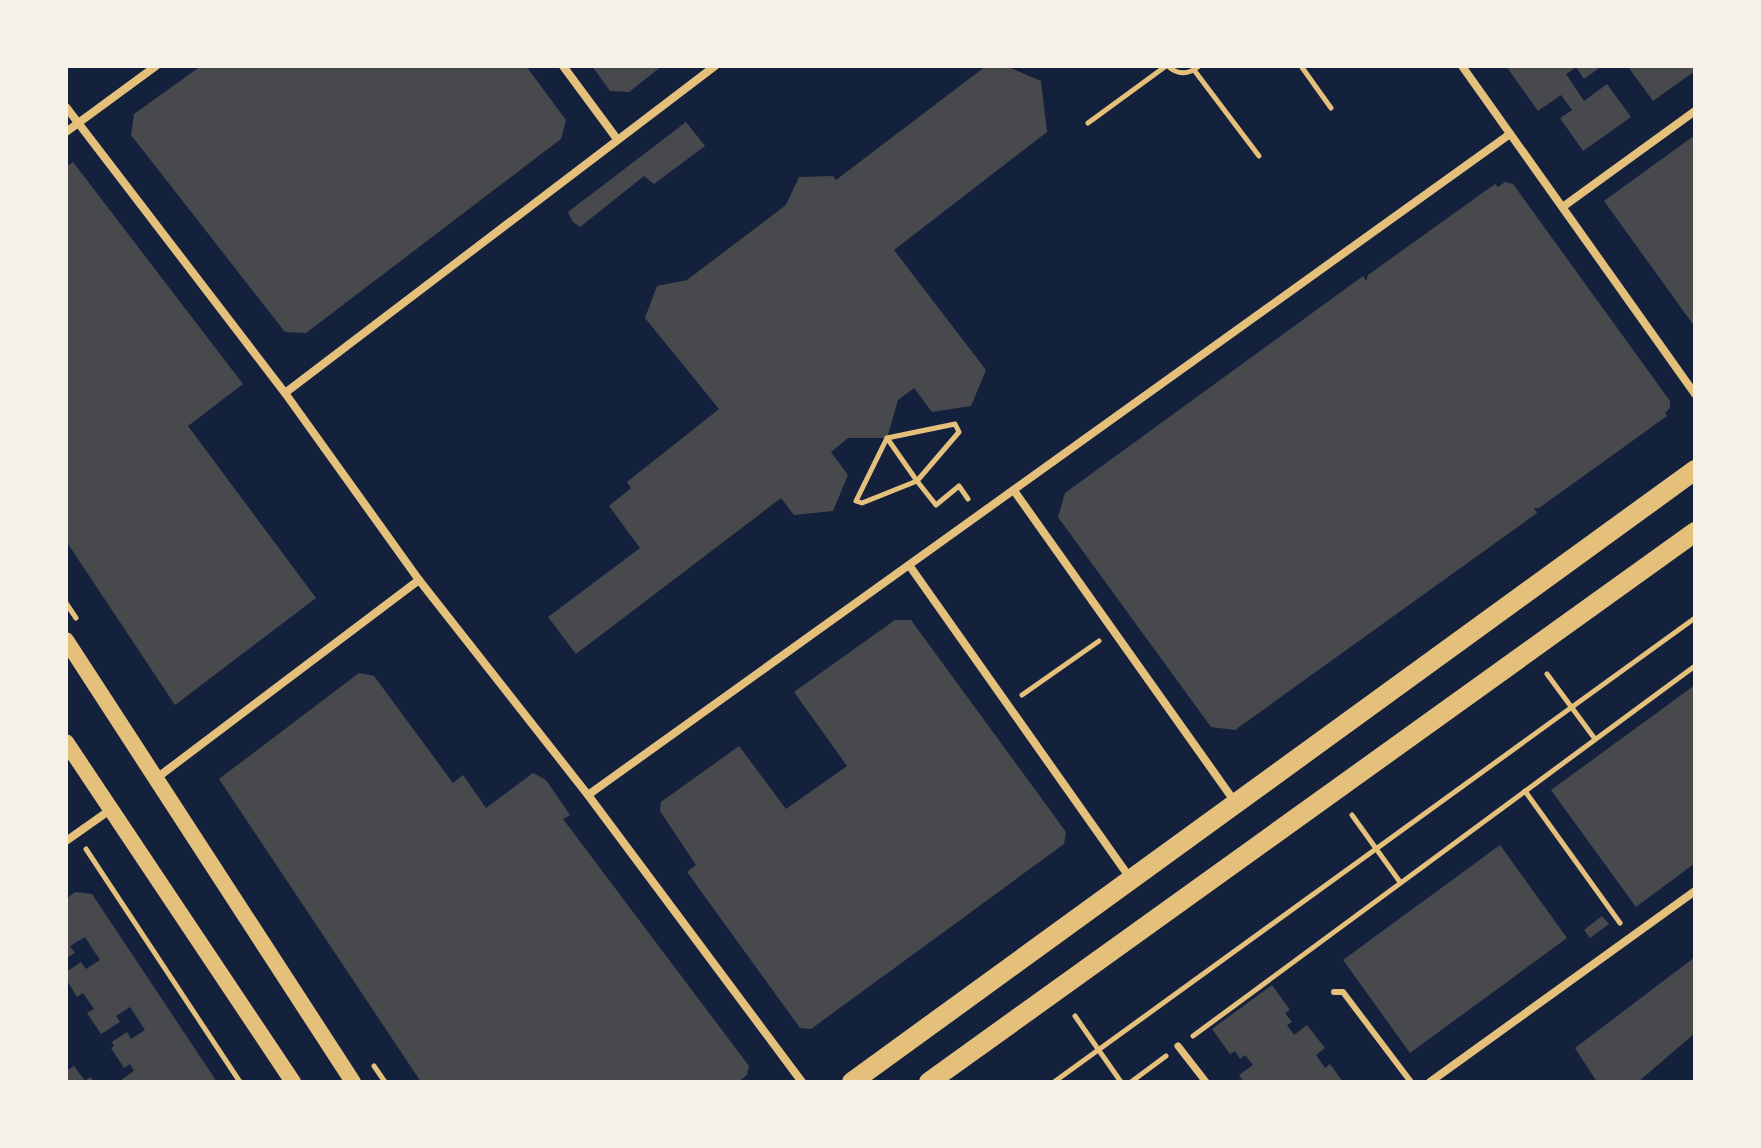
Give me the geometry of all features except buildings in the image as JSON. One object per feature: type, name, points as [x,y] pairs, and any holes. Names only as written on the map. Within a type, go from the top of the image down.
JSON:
[{"type":"main road","points":[[852,1082],[1695,470]]},
{"type":"main road","points":[[929,1082],[1695,532]]},
{"type":"main road","points":[[66,640],[158,777],[353,1082]]},
{"type":"main road","points":[[66,742],[293,1082]]},
{"type":"street","points":[[66,132],[156,66]]},
{"type":"street","points":[[563,66],[617,139]]},
{"type":"street","points":[[285,393],[715,66]]},
{"type":"street","points":[[1462,66],[1695,394]]},
{"type":"street","points":[[66,107],[285,393],[419,580],[588,795],[802,1082]]},
{"type":"street","points":[[1564,206],[1695,111]]},
{"type":"street","points":[[588,795],[1015,492],[1510,134]]},
{"type":"street","points":[[1015,492],[1235,802]]},
{"type":"street","points":[[909,565],[1130,879]]},
{"type":"street","points":[[158,777],[419,580]]},
{"type":"street","points":[[66,841],[111,809]]},
{"type":"street","points":[[1430,1082],[1695,891]]},
{"type":"street","points":[[1178,1046],[1206,1082]]},
{"type":"lane","points":[[1334,992],[1343,992],[1411,1082]]},
{"type":"path","points":[[1088,123],[1167,66],[1176,72],[1197,68],[1259,156]]},
{"type":"path","points":[[1301,66],[1331,108]]},
{"type":"path","points":[[955,424],[959,427],[946,450],[917,481],[862,503],[856,501],[855,497],[887,438],[955,424]]},
{"type":"path","points":[[887,438],[936,505],[959,486],[981,516]]},
{"type":"path","points":[[1054,1082],[1695,618]]},
{"type":"path","points":[[1008,705],[1113,631]]},
{"type":"path","points":[[1131,1082],[1695,666]]},
{"type":"path","points":[[1547,674],[1595,739]]},
{"type":"path","points":[[1525,791],[1623,927]]},
{"type":"path","points":[[1352,815],[1401,882]]},
{"type":"path","points":[[76,834],[240,1082]]},
{"type":"path","points":[[1075,1016],[1121,1082]]}]
